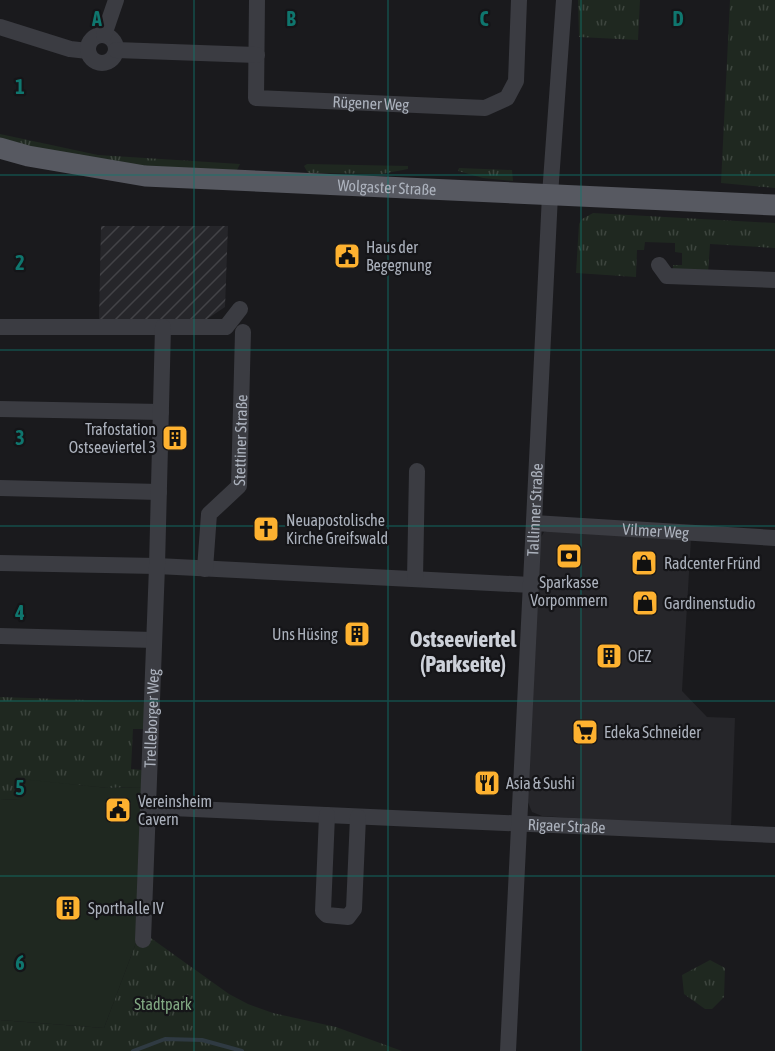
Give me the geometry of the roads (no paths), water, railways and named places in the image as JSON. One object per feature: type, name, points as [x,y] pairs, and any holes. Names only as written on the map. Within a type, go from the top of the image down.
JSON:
[{"type":"main road","name":"Wolgaster Straße","points":[[0,148],[28,156],[146,176],[775,205]]},
{"type":"street","points":[[104,35],[116,0]]},
{"type":"street","points":[[116,50],[257,55],[257,0]]},
{"type":"street","name":"Rügener Weg","points":[[257,55],[256,98],[485,108],[507,98],[516,81],[519,0]]},
{"type":"street","name":"Tallinner Straße","points":[[508,1051],[550,195],[564,0]]},
{"type":"street","points":[[0,27],[70,49],[88,51]]},
{"type":"street","points":[[104,35],[112,39],[116,50],[111,59],[103,63],[94,61],[88,51],[91,40],[104,35]]},
{"type":"street","points":[[659,265],[667,276],[775,280]]},
{"type":"street","points":[[0,327],[226,327],[240,309]]},
{"type":"street","name":"Trelleborger Weg","points":[[143,940],[163,327]]},
{"type":"street","name":"Stettiner Straße","points":[[205,569],[209,514],[239,486],[243,332]]},
{"type":"street","points":[[0,409],[161,411]]},
{"type":"street","points":[[415,579],[417,471]]},
{"type":"street","points":[[0,488],[159,492]]},
{"type":"street","name":"Vilmer Weg","points":[[534,523],[775,538]]},
{"type":"street","points":[[0,563],[157,566],[531,585]]},
{"type":"street","points":[[0,636],[154,640]]},
{"type":"street","name":"Rigaer Straße","points":[[149,807],[775,835]]},
{"type":"street","points":[[327,815],[323,911],[327,915],[339,917],[348,917],[354,909],[358,817]]},
{"type":"waterway","points":[[133,1051],[165,1039],[202,1040],[242,1051]]},
{"type":"place","name":"Haus der Begegnung","points":[[347,256]]},
{"type":"place","name":"Trafostation Ostseeviertel 3","points":[[175,438]]},
{"type":"place","name":"Neuapostolische Kirche Greifswald","points":[[266,529]]},
{"type":"place","name":"Sparkasse Vorpommern","points":[[569,556]]},
{"type":"place","name":"Radcenter Fründ","points":[[644,563]]},
{"type":"place","name":"Gardinenstudio","points":[[645,603]]},
{"type":"place","name":"Uns Hüsing","points":[[357,634]]},
{"type":"place","name":"OEZ","points":[[609,656]]},
{"type":"place","name":"Edeka Schneider","points":[[585,732]]},
{"type":"place","name":"Asia & Sushi","points":[[487,783]]},
{"type":"place","name":"Vereinsheim Cavern","points":[[118,810]]},
{"type":"place","name":"Sporthalle IV","points":[[68,908]]},
{"type":"district","name":"Ostseeviertel (Parkseite)","points":[[463,652]]},
{"type":"park label","name":"Stadtpark","points":[[163,1004]]}]
